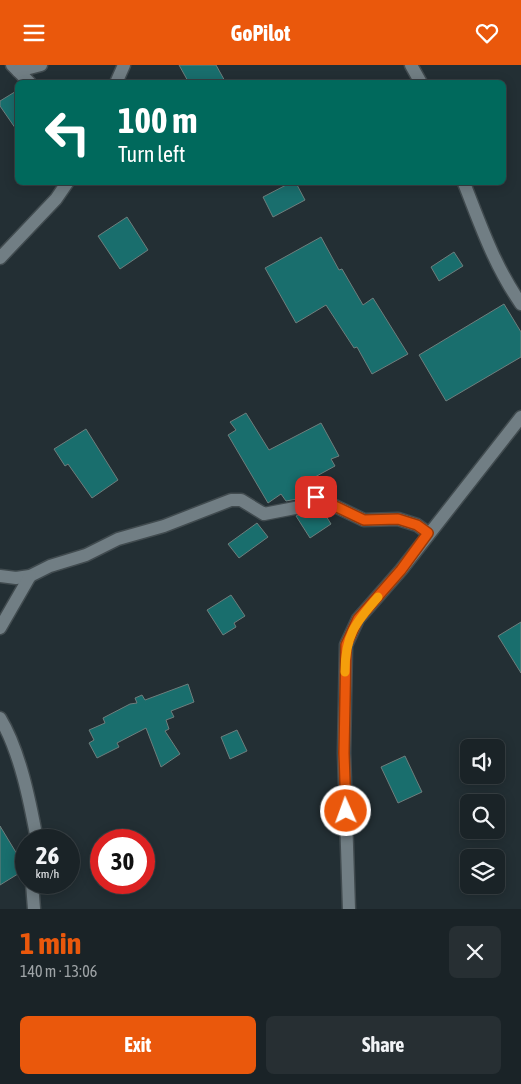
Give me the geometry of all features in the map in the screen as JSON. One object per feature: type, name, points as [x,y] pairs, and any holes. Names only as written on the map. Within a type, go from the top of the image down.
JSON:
[{"type":"street","points":[[15,68],[41,65]]},
{"type":"street","points":[[117,80],[124,65]]},
{"type":"street","points":[[410,65],[419,80]]},
{"type":"street","points":[[15,68],[27,80]]},
{"type":"street","points":[[0,258],[56,199],[66,185]]},
{"type":"street","points":[[465,185],[489,250],[503,278],[521,304]]},
{"type":"street","points":[[349,909],[344,753],[346,645],[358,619],[401,570],[428,533],[482,470],[521,417]]},
{"type":"street","points":[[0,575],[16,578],[30,576],[50,566],[86,555],[118,539],[164,526],[231,500],[241,500],[264,514],[300,507],[316,497],[364,520],[398,519],[417,525],[428,533]]},
{"type":"street","points":[[0,628],[30,576]]},
{"type":"street","points":[[0,718],[10,738],[27,789],[36,829]]},
{"type":"street","points":[[33,894],[34,909]]},
{"type":"building","points":[[179,65],[216,65],[224,80],[187,80]]},
{"type":"building","points":[[15,92],[15,128],[0,106],[0,101]]},
{"type":"building","points":[[286,185],[297,185],[305,200],[273,217],[263,197]]},
{"type":"building","points":[[127,217],[148,250],[120,269],[98,236]]},
{"type":"building","points":[[321,237],[339,270],[342,269],[363,305],[373,298],[408,354],[372,374],[357,347],[354,348],[326,305],[296,323],[265,268]]},
{"type":"building","points":[[454,252],[463,266],[439,281],[431,267]]},
{"type":"building","points":[[504,304],[521,332],[521,357],[446,401],[419,355]]},
{"type":"building","points":[[246,413],[269,450],[321,423],[339,456],[331,459],[335,466],[304,483],[309,492],[297,499],[286,501],[281,494],[268,503],[228,435],[236,430],[230,422]]},
{"type":"building","points":[[86,429],[118,480],[92,498],[68,464],[65,466],[54,449]]},
{"type":"building","points":[[317,506],[321,508],[331,524],[310,538],[296,516]]},
{"type":"building","points":[[257,523],[268,537],[239,558],[228,544]]},
{"type":"building","points":[[231,595],[245,616],[234,623],[236,627],[223,635],[207,610]]},
{"type":"building","points":[[521,622],[521,673],[498,636]]},
{"type":"building","points":[[188,684],[194,702],[171,711],[174,717],[166,720],[169,729],[165,731],[180,754],[161,767],[146,728],[117,743],[119,747],[97,758],[89,743],[94,740],[89,730],[105,723],[103,718],[130,704],[137,703],[135,698],[142,695],[145,700]]},
{"type":"building","points":[[237,730],[247,751],[230,759],[221,737]]},
{"type":"building","points":[[405,756],[422,792],[398,803],[381,767]]},
{"type":"building","points":[[0,826],[15,851],[15,876],[0,885]]},
{"type":"slow traffic","points":[[345,672],[346,645],[350,633],[358,619],[378,597]]},
{"type":"route","points":[[316,497],[364,520],[398,519],[417,525],[428,533],[401,570],[358,619],[346,645],[344,753],[346,811]]}]
